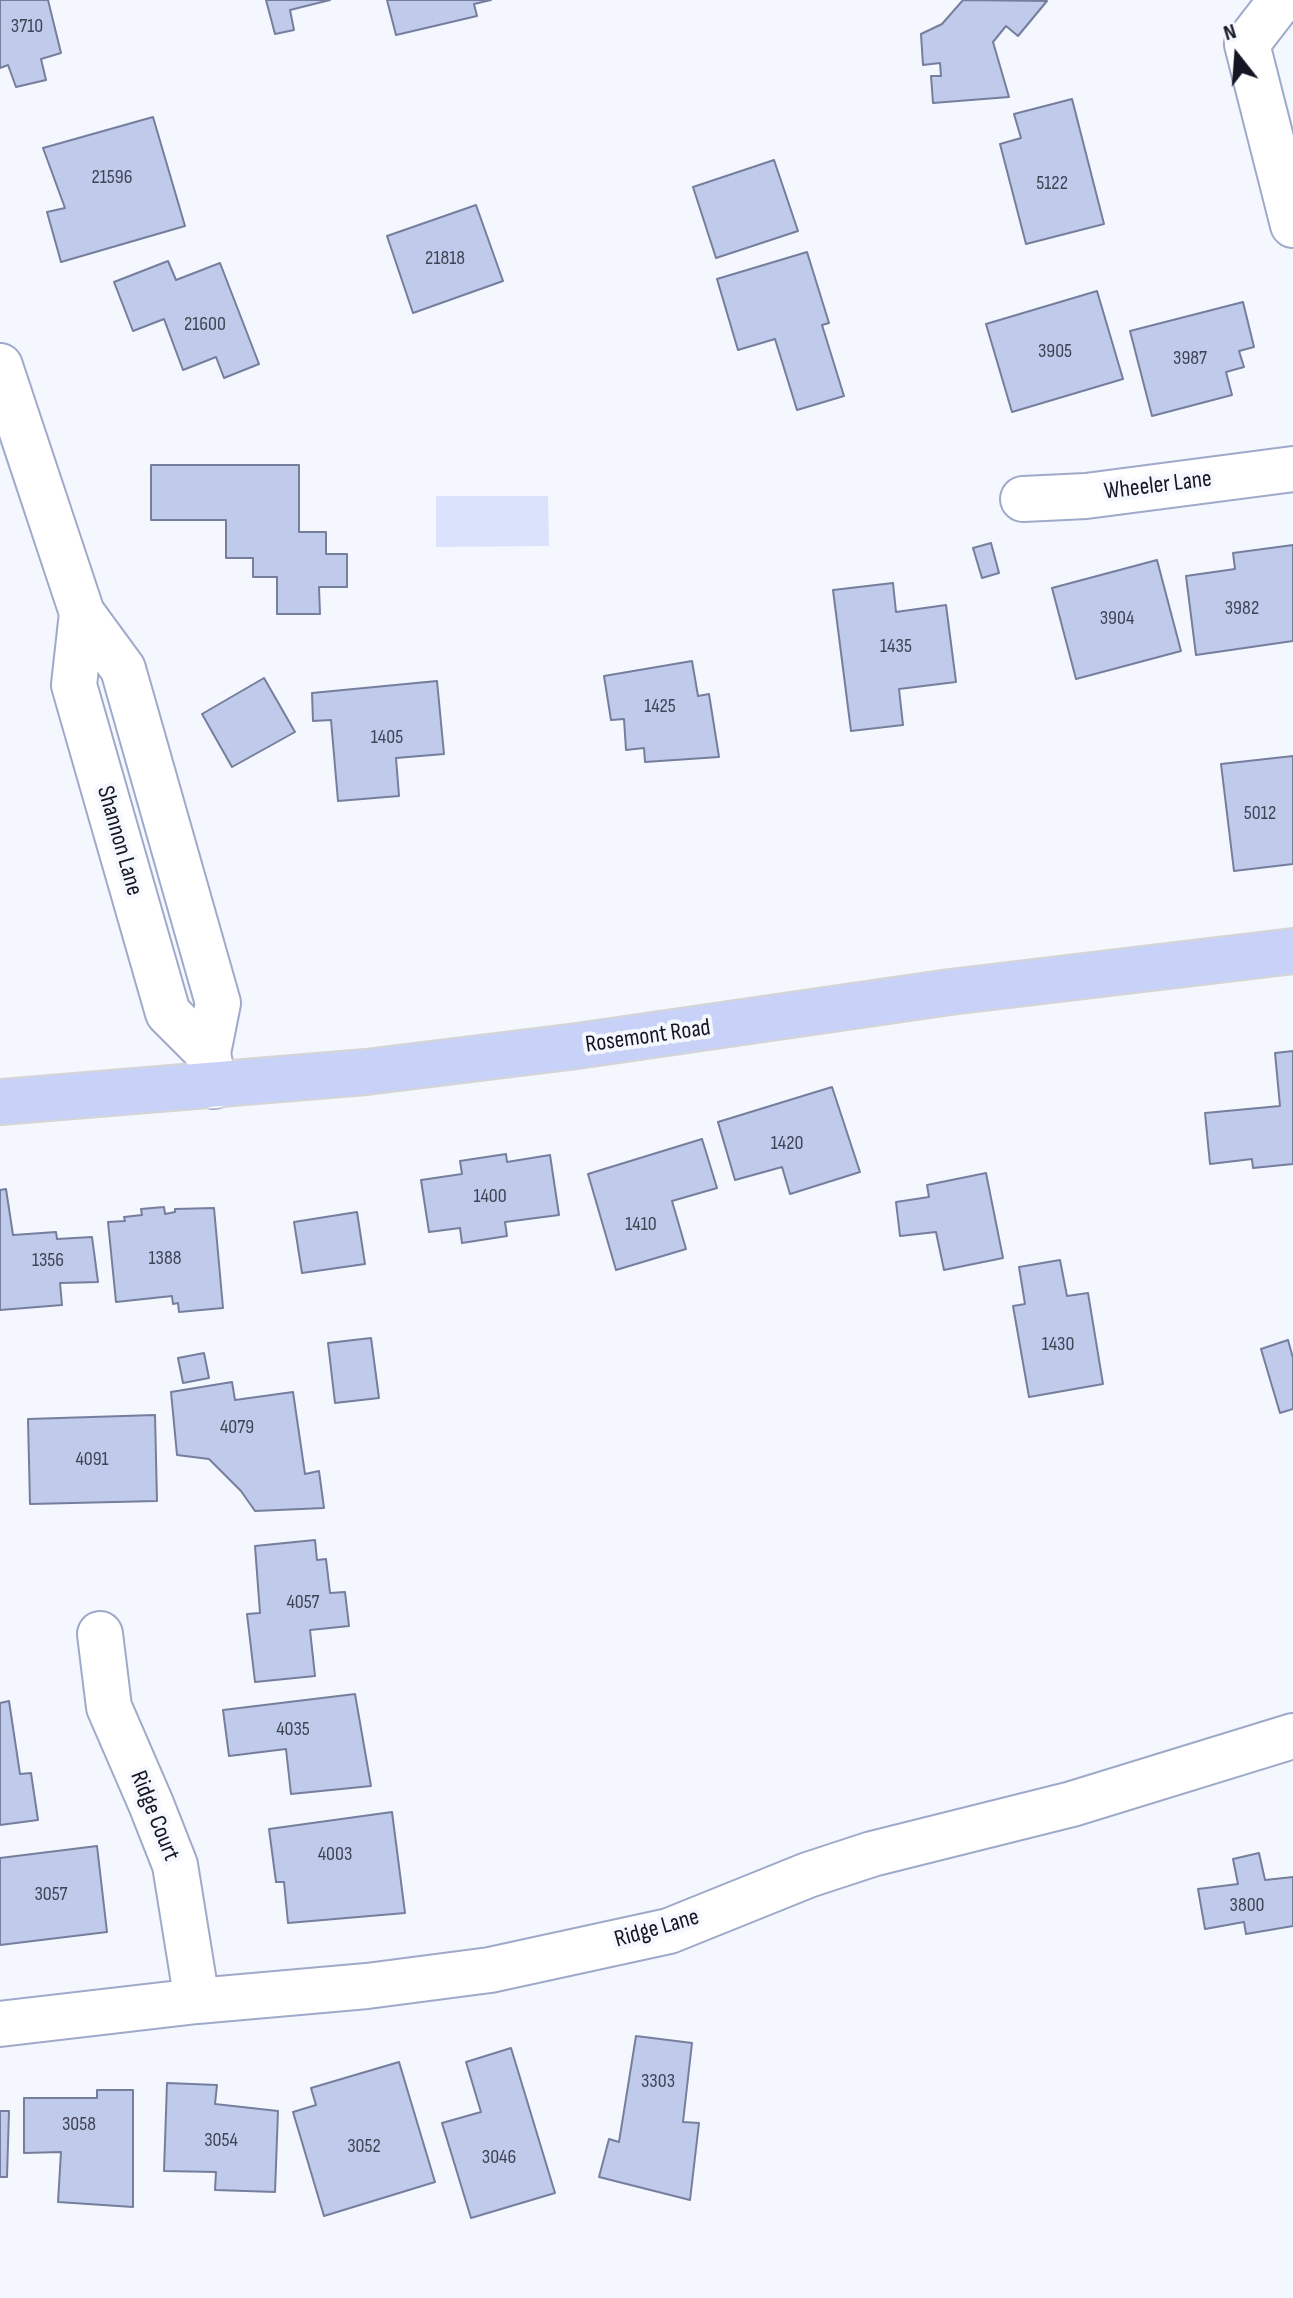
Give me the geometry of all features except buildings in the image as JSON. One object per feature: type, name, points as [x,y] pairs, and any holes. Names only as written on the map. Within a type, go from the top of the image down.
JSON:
[{"type":"main road","name":"Rosemont Road","points":[[0,1102],[211,1069],[366,1072],[543,1051],[950,992],[1293,951]]},
{"type":"street","points":[[1281,0],[1247,44],[1293,225]]},
{"type":"street","points":[[0,366],[82,613],[123,669],[218,1003],[211,1069]]},
{"type":"street","name":"Wheeler Lane","points":[[1023,499],[1086,496],[1293,469]]},
{"type":"street","name":"Ridge Court","points":[[100,1634],[109,1707],[175,1865],[197,2001]]},
{"type":"street","name":"Ridge Lane","points":[[0,2024],[197,2001],[367,1986],[490,1970],[669,1931],[808,1875],[872,1854],[1072,1804],[1293,1736]]},
{"type":"shaded area","points":[[436,496],[548,496],[549,546],[436,547]]}]
